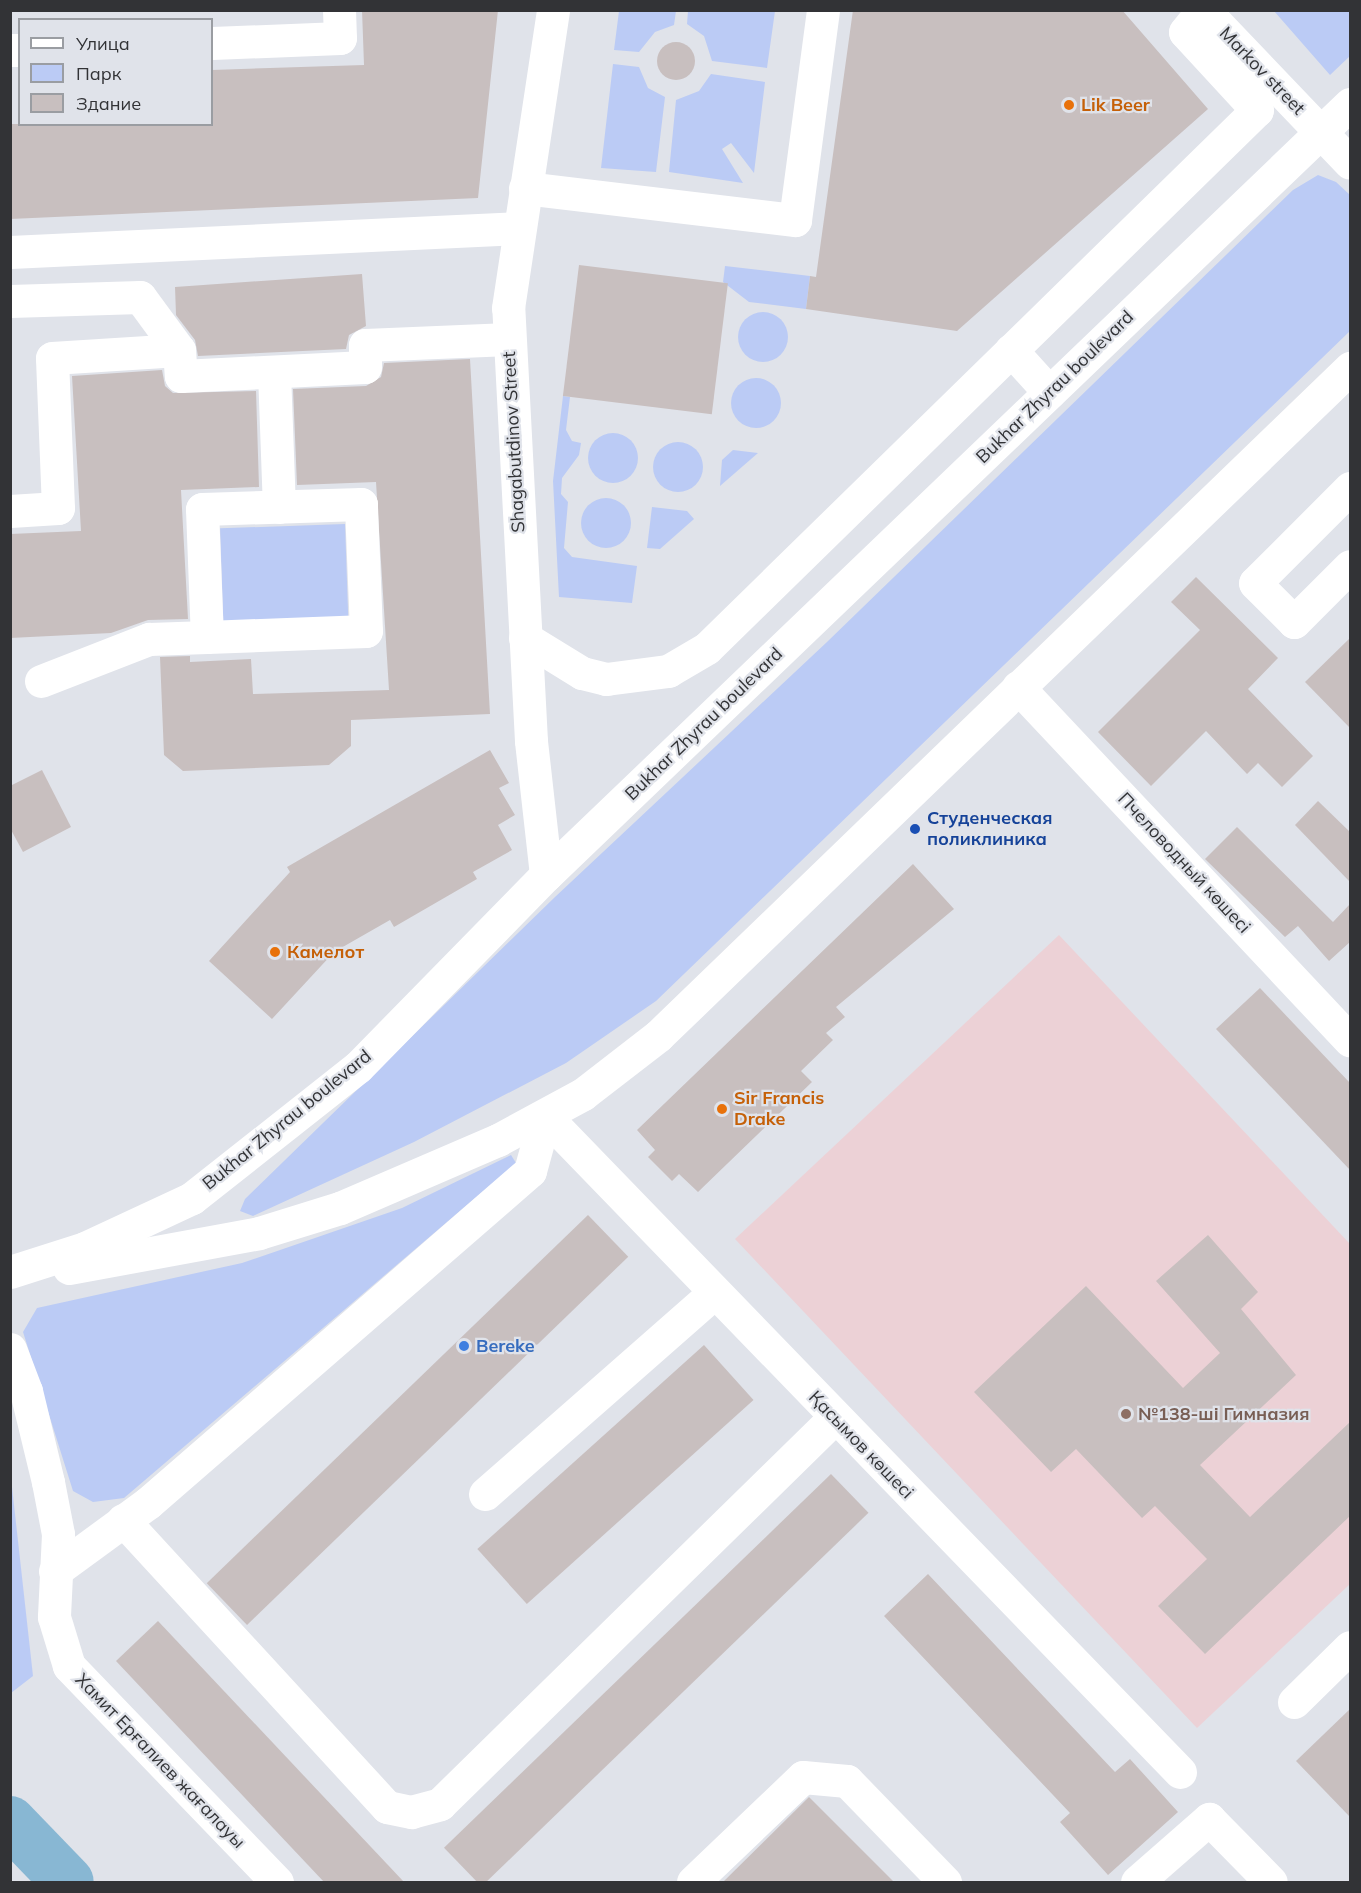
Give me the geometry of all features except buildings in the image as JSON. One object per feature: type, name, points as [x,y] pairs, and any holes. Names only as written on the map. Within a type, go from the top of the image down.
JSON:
[{"type":"street","points":[[213,43],[340,38],[339,10]]},
{"type":"street","name":"Shagabutdinov Street","points":[[546,875],[538,827],[509,339],[511,268],[553,10]]},
{"type":"street","points":[[525,188],[795,220],[823,10]]},
{"type":"street","points":[[525,638],[582,673],[606,679],[636,678],[687,661],[706,648],[1257,110],[1185,32],[1204,10]]},
{"type":"street","name":"Markov street","points":[[1204,10],[1350,164]]},
{"type":"street","name":"Bukhar Zhyrau boulevard","points":[[10,1272],[85,1248],[192,1198],[358,1067],[546,875],[1350,104]]},
{"type":"street","points":[[10,252],[519,228]]},
{"type":"street","points":[[10,301],[140,297],[179,350],[181,376],[365,367],[365,345],[509,339]]},
{"type":"street","points":[[10,511],[58,508],[52,358],[179,350]]},
{"type":"street","points":[[1011,350],[1049,392]]},
{"type":"street","points":[[10,1278],[205,1243],[340,1208],[545,1116],[583,1094],[658,1036],[1350,368]]},
{"type":"street","points":[[274,372],[279,507]]},
{"type":"street","points":[[1350,488],[1255,584],[1294,622],[1350,566]]},
{"type":"street","points":[[41,681],[149,639],[207,637],[366,631],[361,504],[202,509],[207,637]]},
{"type":"street","name":"Пчеловодный көшесі","points":[[1018,687],[1350,1040]]},
{"type":"street","points":[[55,1571],[123,1520],[530,1171],[545,1116]]},
{"type":"street","name":"Қасымов көшесі","points":[[545,1116],[1180,1772]]},
{"type":"street","points":[[192,1198],[205,1243]]},
{"type":"street","points":[[485,1494],[714,1293]]},
{"type":"street","name":"Хамит Ерғалиев жағалауы","points":[[10,1349],[26,1391],[58,1534],[54,1617],[69,1666],[277,1882]]},
{"type":"street","points":[[123,1520],[387,1807],[411,1812],[440,1804],[835,1417]]},
{"type":"street","points":[[1294,1702],[1350,1647]]},
{"type":"street","points":[[693,1882],[803,1777],[848,1781],[945,1882]]},
{"type":"street","points":[[1137,1882],[1209,1819],[1270,1882]]},
{"type":"shaded area","name":"№138-ші Гимназия","points":[[1059,935],[1350,1244],[1350,1584],[1197,1728],[735,1239]]},
{"type":"green space","points":[[619,11],[676,11],[674,25],[655,32],[639,52],[614,50]]},
{"type":"green space","points":[[688,11],[775,11],[767,68],[712,61],[704,36],[687,24]]},
{"type":"green space","points":[[1274,11],[1350,11],[1350,56],[1330,75]]},
{"type":"green space","points":[[613,64],[639,67],[648,88],[665,97],[656,172],[601,168]]},
{"type":"green space","points":[[711,74],[765,82],[754,173],[731,143],[722,149],[743,183],[669,172],[676,100],[699,91]]},
{"type":"green space","points":[[1318,175],[1336,182],[1350,195],[1350,331],[656,1001],[566,1063],[414,1142],[253,1216],[240,1211],[245,1199],[555,897],[827,642],[1293,190]]},
{"type":"green space","points":[[725,266],[810,276],[806,309],[749,302],[723,282]]},
{"type":"green space","points":[[758,312],[768,312],[781,319],[788,332],[788,342],[781,355],[768,362],[758,362],[749,358],[742,351],[738,342],[738,332],[742,323],[749,316]]},
{"type":"green space","points":[[751,378],[761,378],[774,385],[781,398],[781,408],[774,421],[761,428],[751,428],[742,424],[735,417],[731,408],[731,398],[735,389],[742,382]]},
{"type":"green space","points":[[563,396],[570,397],[566,430],[572,441],[581,443],[579,455],[562,478],[561,494],[568,502],[564,548],[572,557],[637,566],[632,603],[559,597],[553,481]]},
{"type":"green space","points":[[618,433],[631,440],[637,448],[637,468],[631,476],[623,482],[608,483],[595,476],[589,468],[588,453],[595,440],[603,434]]},
{"type":"green space","points":[[673,442],[683,442],[696,449],[703,462],[703,472],[696,485],[683,492],[673,492],[664,488],[657,481],[653,472],[653,462],[657,453],[664,446]]},
{"type":"green space","points":[[733,450],[758,453],[720,486],[722,460]]},
{"type":"green space","points":[[601,498],[611,498],[624,505],[631,518],[631,528],[624,541],[611,548],[601,548],[592,544],[585,537],[581,528],[581,518],[585,509],[592,502]]},
{"type":"green space","points":[[652,507],[687,511],[694,519],[660,549],[647,548]]},
{"type":"green space","points":[[345,524],[348,621],[223,625],[220,528]]},
{"type":"green space","points":[[511,1155],[516,1163],[124,1498],[93,1502],[73,1491],[23,1332],[37,1308],[242,1263],[402,1208]]},
{"type":"green space","points":[[11,1478],[33,1676],[10,1693]]},
{"type":"waterway","points":[[10,1822],[68,1882]]},
{"type":"place","name":"Lik Beer","points":[[1069,105]]},
{"type":"place","name":"Студенческая поликлиника","points":[[915,829]]},
{"type":"place","name":"Камелот","points":[[275,952]]},
{"type":"place","name":"Sir Francis Drake","points":[[722,1109]]},
{"type":"place","name":"Bereke","points":[[464,1346]]},
{"type":"place","name":"№138-ші Гимназия","points":[[1126,1414]]}]
